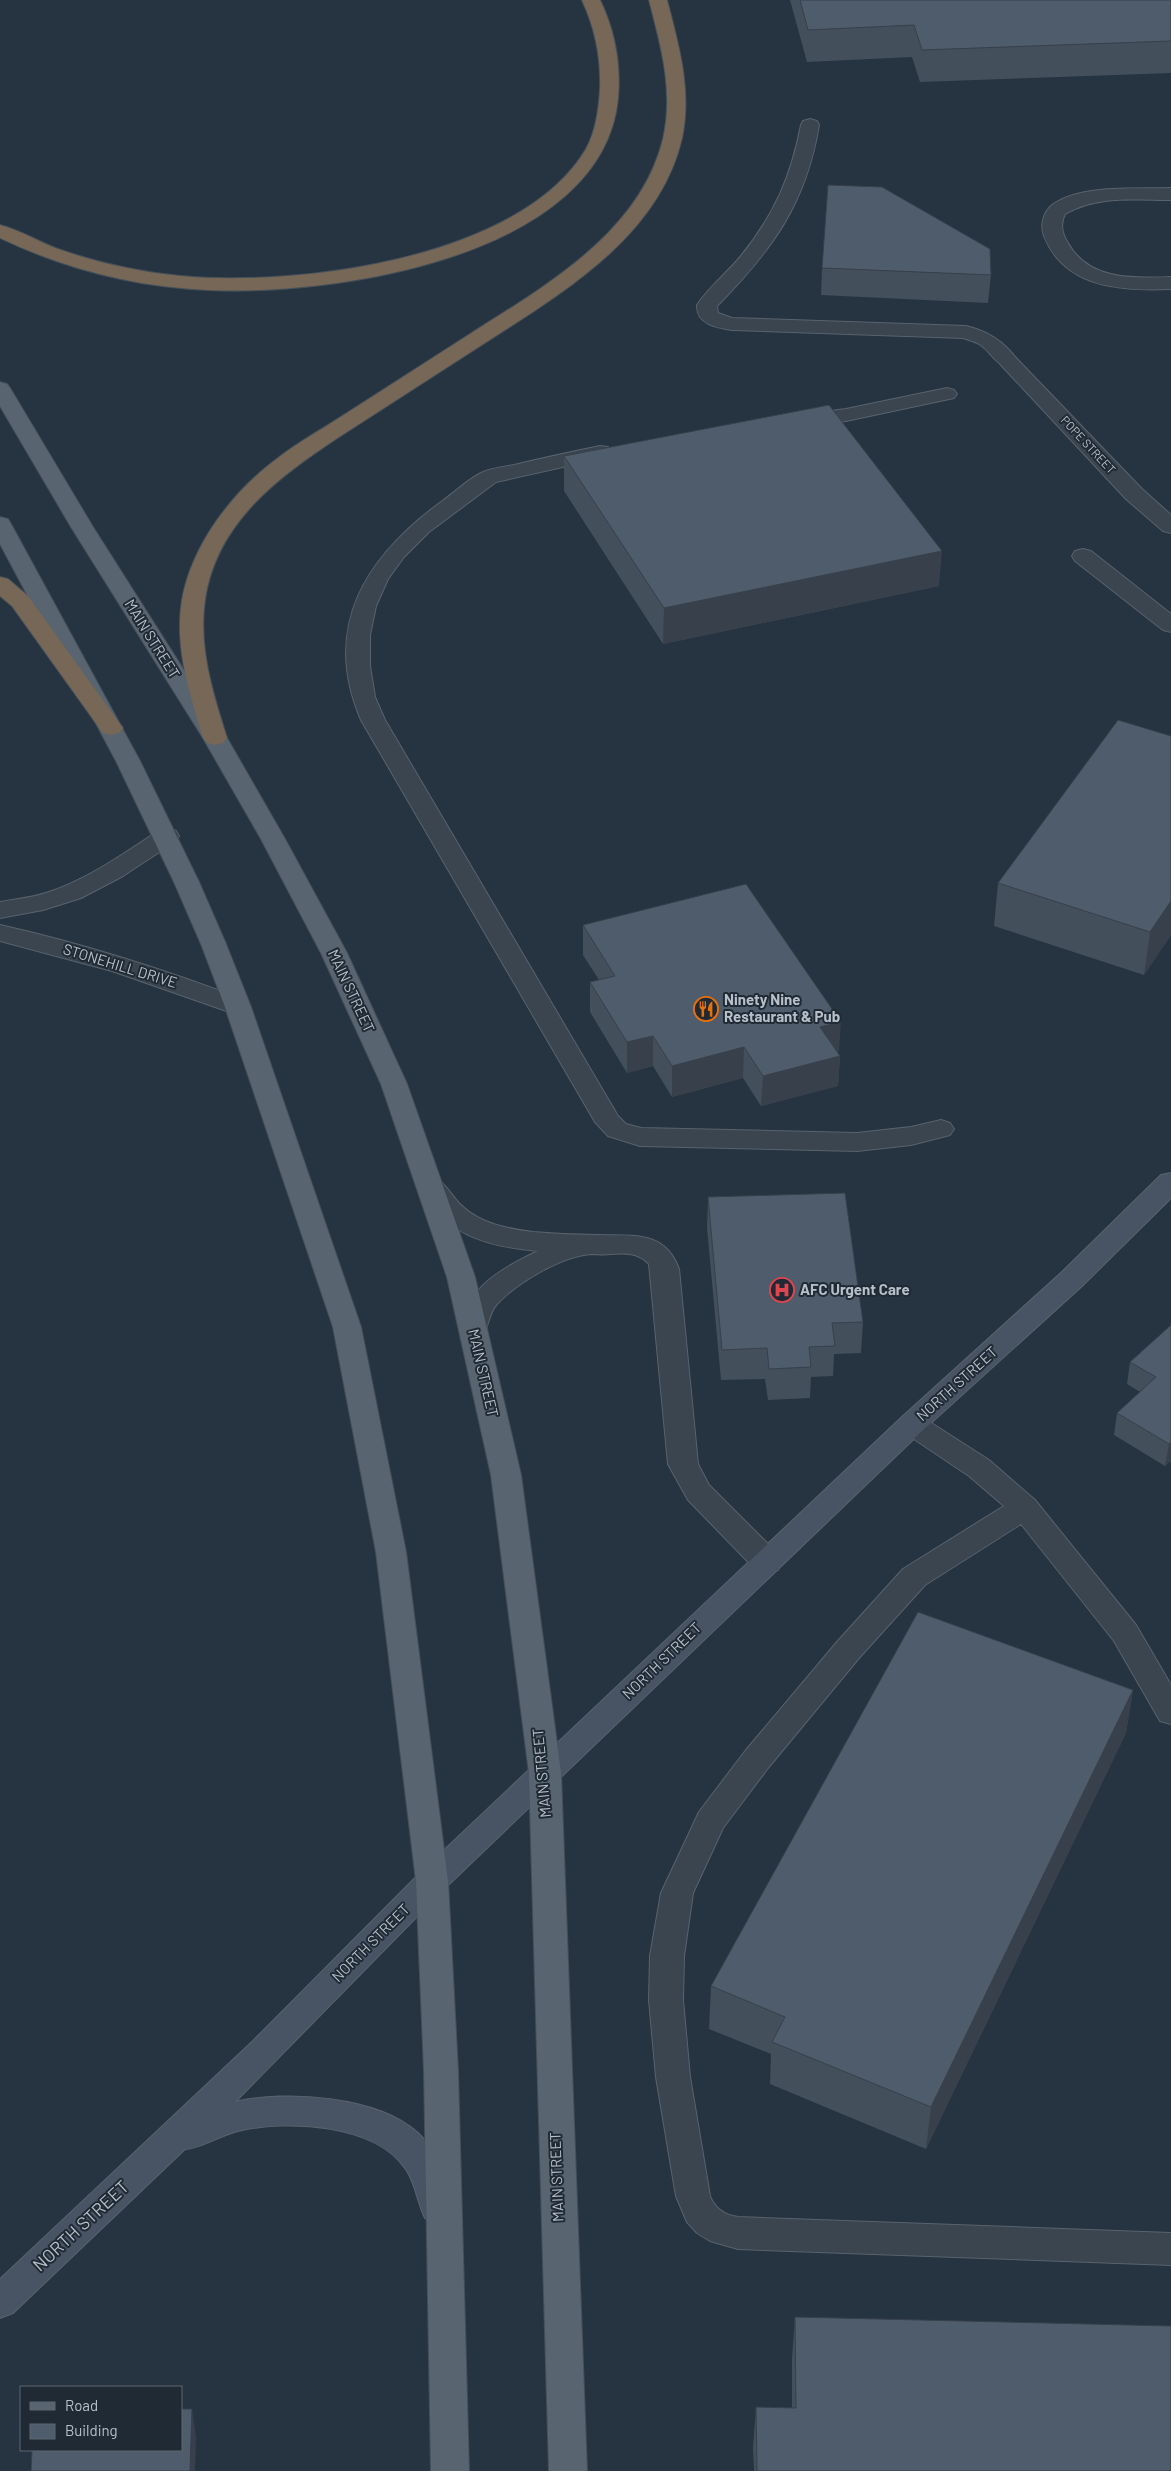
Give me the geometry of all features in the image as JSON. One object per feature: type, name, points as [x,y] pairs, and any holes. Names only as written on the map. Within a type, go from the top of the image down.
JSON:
[{"type":"highway","points":[[0,231],[58,256],[103,270],[154,280],[209,284],[287,282],[358,274],[424,259],[486,237],[544,206],[572,181],[593,154],[599,141],[608,114],[610,58],[591,0]]},
{"type":"highway","points":[[215,738],[194,656],[192,630],[194,602],[202,566],[219,533],[236,509],[256,487],[280,466],[559,286],[600,253],[646,200],[662,173],[676,122],[675,70],[658,0]]},
{"type":"highway","points":[[0,584],[20,602],[111,728]]},
{"type":"main road","name":"MAIN STREET","points":[[0,388],[82,527],[215,738],[273,839],[334,953],[394,1084],[461,1276],[506,1475],[545,1773],[568,2471]]},
{"type":"main road","points":[[0,524],[111,728],[167,836],[222,964],[238,1007],[346,1327],[391,1552],[432,1881],[441,2071],[450,2471]]},
{"type":"main road","name":"NORTH STREET","points":[[0,2302],[264,2051],[432,1881],[912,1424],[1072,1280],[1171,1182]]},
{"type":"main road","name":"NORTH STREET","points":[[162,2150],[208,2123],[266,2111],[301,2110],[366,2122],[393,2133],[406,2143],[422,2165],[435,2196],[446,2265]]},
{"type":"street","name":"POPE STREET","points":[[810,126],[800,174],[785,206],[747,263],[707,306],[706,311],[710,316],[722,322],[732,324],[966,332],[987,340],[1134,494],[1170,523]]},
{"type":"street","points":[[1171,194],[1089,198],[1059,210],[1052,219],[1051,230],[1059,248],[1071,264],[1090,275],[1108,281],[1171,283]]},
{"type":"street","points":[[778,424],[846,415],[946,394]]},
{"type":"street","points":[[622,448],[489,476],[421,527],[396,552],[377,579],[365,606],[359,635],[358,666],[363,697],[373,720],[608,1122],[617,1130],[640,1137],[856,1142],[911,1136],[940,1129]]},
{"type":"street","points":[[1083,556],[1171,625]]},
{"type":"street","points":[[0,910],[55,899],[78,891],[167,836]]},
{"type":"street","name":"STONEHILL DRIVE","points":[[0,933],[91,954],[167,979],[238,1007]]},
{"type":"street","points":[[429,1184],[454,1216],[479,1229],[522,1239],[640,1246],[657,1254],[664,1264],[681,1456],[689,1478],[698,1492],[768,1562]]},
{"type":"street","points":[[473,1328],[475,1314],[479,1306],[506,1280],[565,1253],[600,1245]]},
{"type":"street","points":[[912,1424],[979,1468],[1025,1508],[1125,1633],[1171,1712]]},
{"type":"street","points":[[1025,1508],[914,1577],[848,1650],[763,1752],[710,1821],[677,1893],[667,1956],[666,2000],[673,2077],[693,2196],[699,2213],[712,2225],[728,2232],[1171,2249]]},
{"type":"building","points":[[800,0],[1171,0],[1171,41],[922,50],[914,25],[808,30]]},
{"type":"building","points":[[828,185],[882,187],[990,249],[991,275],[822,268]]},
{"type":"building","points":[[829,405],[942,551],[664,608],[564,456]]},
{"type":"building","points":[[1118,720],[1171,736],[1171,901],[1150,932],[998,883]]},
{"type":"building","name":"Ninety Nine Restaurant & Pub","points":[[746,884],[841,1022],[820,1027],[840,1056],[763,1076],[744,1047],[672,1066],[653,1036],[627,1042],[590,982],[615,976],[583,925]]},
{"type":"building","name":"AFC Urgent Care","points":[[845,1193],[863,1322],[832,1323],[835,1346],[809,1347],[811,1367],[769,1369],[767,1348],[722,1350],[708,1197]]},
{"type":"building","points":[[1171,1325],[1171,1442],[1169,1444],[1117,1413],[1156,1377],[1130,1362]]},
{"type":"building","points":[[918,1612],[1133,1690],[931,2107],[772,2042],[785,2017],[711,1986]]},
{"type":"building","points":[[795,2317],[1171,2326],[1171,2471],[757,2471],[756,2407],[796,2408]]},
{"type":"building","points":[[182,2409],[192,2409],[190,2471],[31,2471],[32,2451],[182,2451]]},
{"type":"place","name":"Ninety Nine Restaurant & Pub","points":[[706,1009]]},
{"type":"place","name":"AFC Urgent Care","points":[[782,1290]]}]
